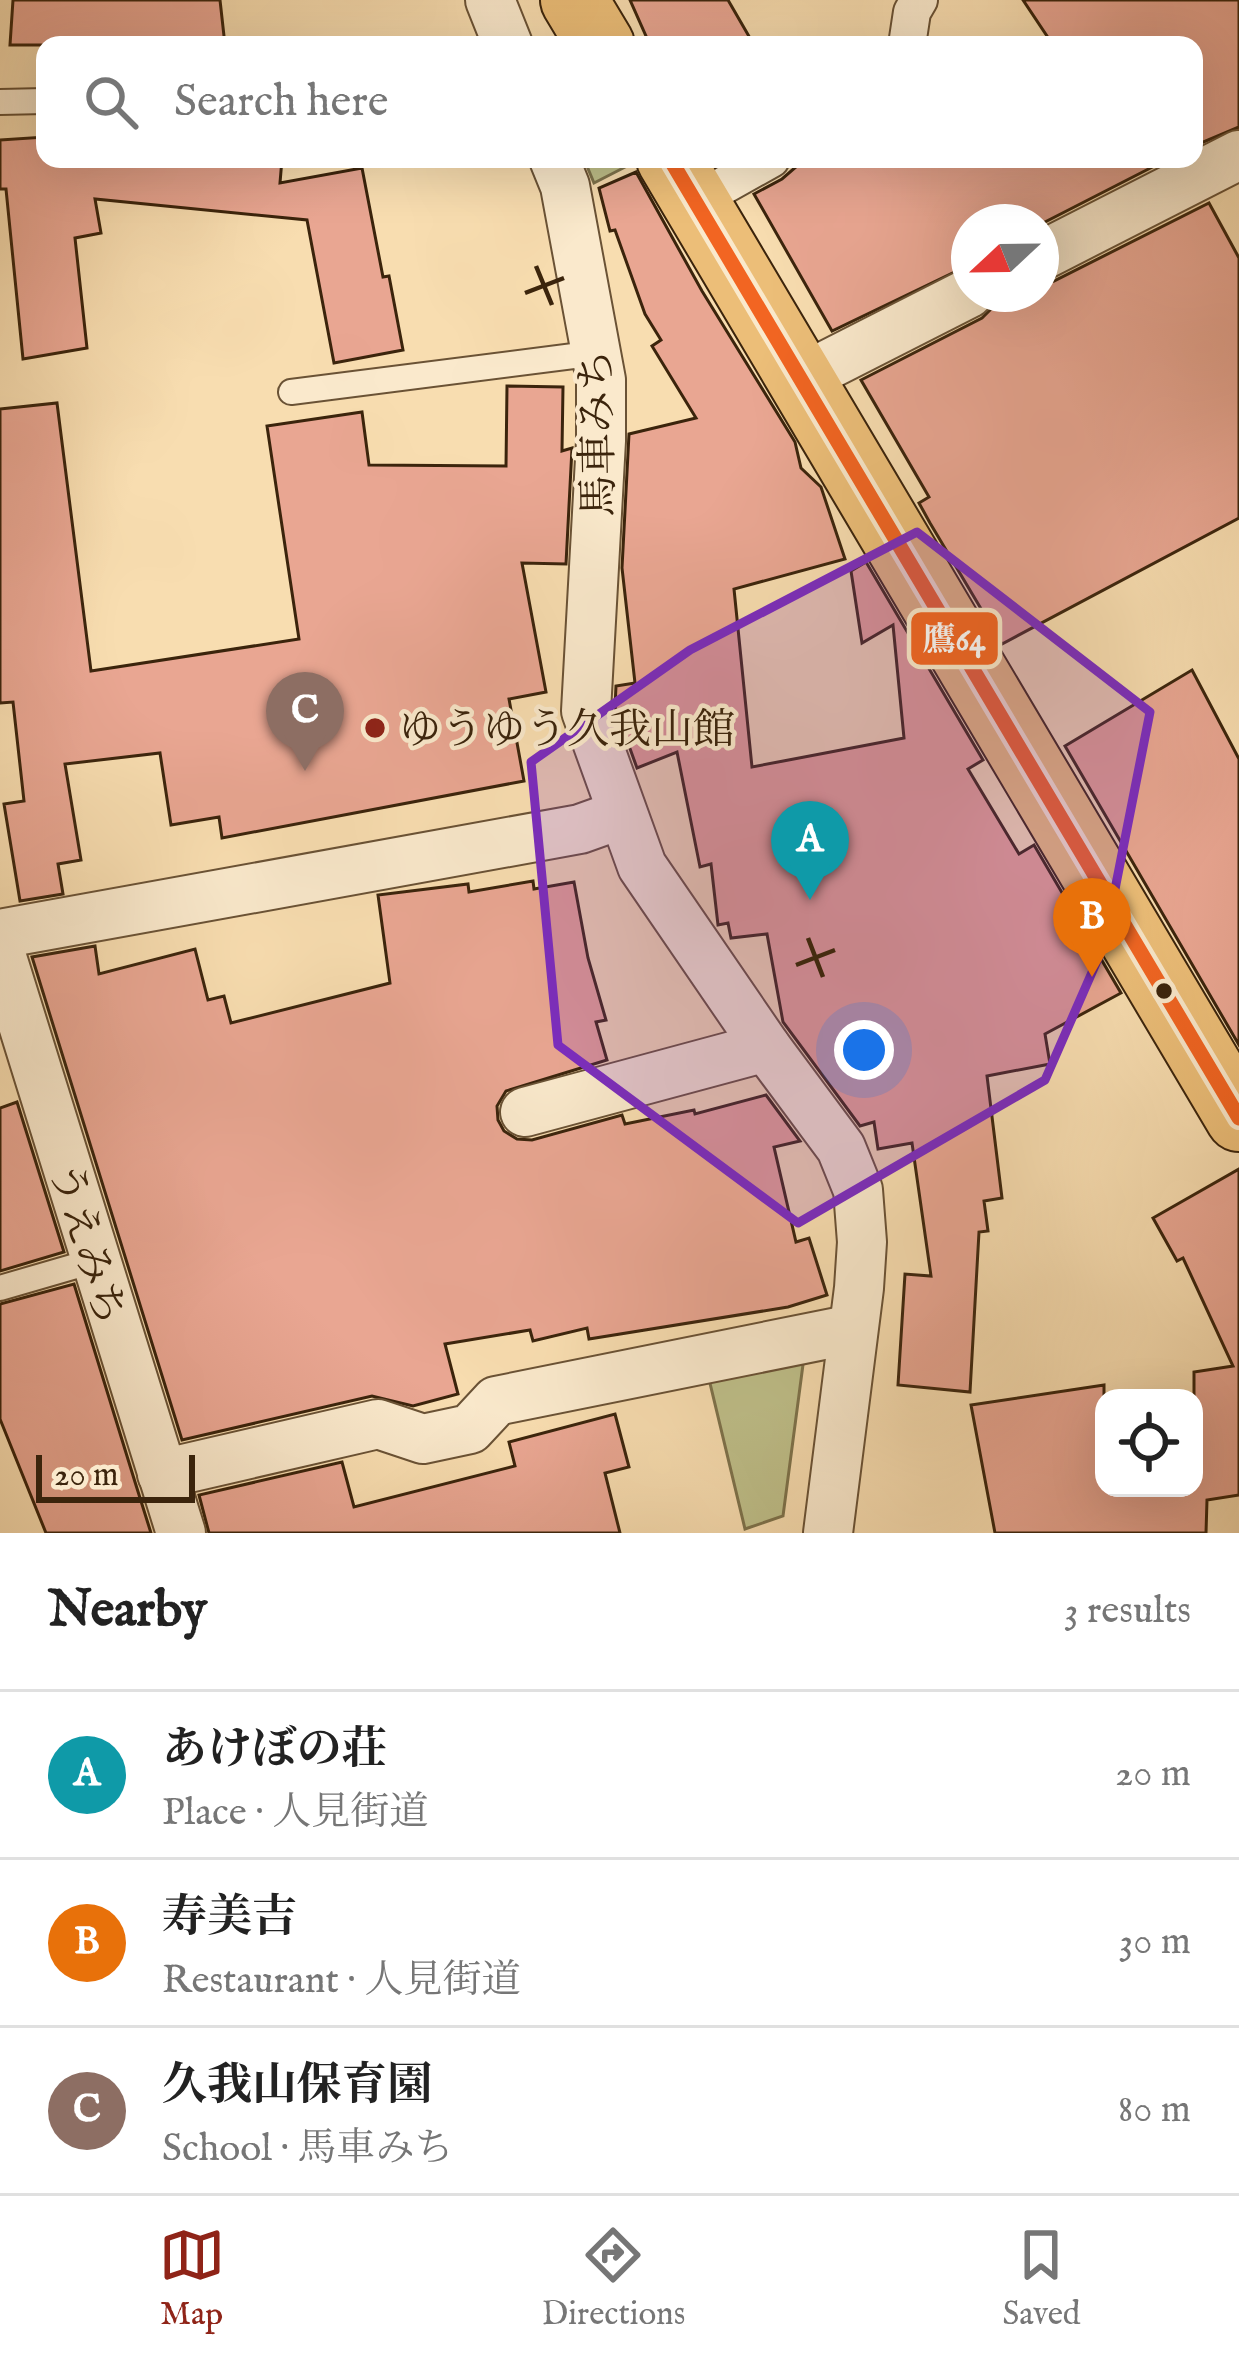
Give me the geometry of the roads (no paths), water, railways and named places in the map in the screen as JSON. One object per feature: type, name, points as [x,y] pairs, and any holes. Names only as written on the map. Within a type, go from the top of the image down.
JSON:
[{"type":"main road","points":[[574,0],[596,36]]},
{"type":"main road","points":[[683,180],[1239,1118]]},
{"type":"street","points":[[490,0],[504,36]]},
{"type":"street","points":[[908,36],[919,0]]},
{"type":"street","points":[[1059,247],[1239,155]]},
{"type":"street","name":"馬車みち","points":[[558,168],[597,353],[602,442],[586,711],[622,814]]},
{"type":"street","points":[[683,180],[733,168]]},
{"type":"street","points":[[800,379],[951,302]]},
{"type":"street","points":[[0,934],[580,829],[622,814],[642,866],[841,1148],[858,1190],[862,1242],[827,1533]]},
{"type":"street","name":"うえみち","points":[[0,951],[181,1533]]},
{"type":"street","points":[[524,1112],[766,1047]]},
{"type":"street","points":[[162,1474],[378,1424],[423,1439],[470,1429],[496,1401],[853,1329]]},
{"type":"lane","points":[[0,102],[36,101]]},
{"type":"lane","points":[[291,392],[597,353]]},
{"type":"lane","points":[[0,1288],[93,1261]]},
{"type":"place","name":"ゆうゆう久我山館","points":[[375,728]]},
{"type":"place","name":"久我山保育園","points":[[305,771]]},
{"type":"place","name":"あけぼの荘","points":[[810,900]]},
{"type":"place","name":"寿美吉","points":[[1092,977]]}]
